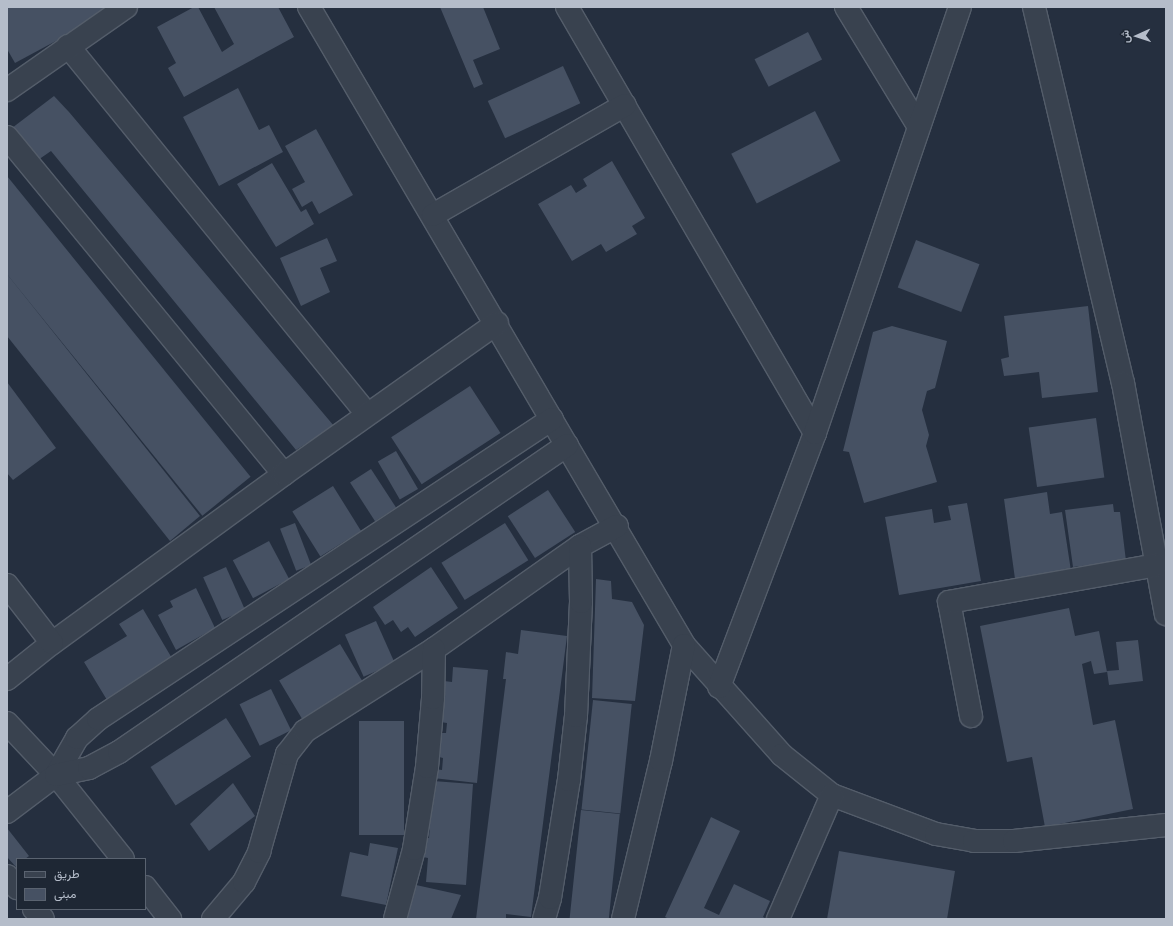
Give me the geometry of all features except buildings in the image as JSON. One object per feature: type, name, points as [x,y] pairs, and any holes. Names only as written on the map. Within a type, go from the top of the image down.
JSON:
[{"type":"street","points":[[8,85],[126,7]]},
{"type":"street","points":[[309,7],[497,323],[552,419],[617,526],[684,645],[719,687],[782,755],[832,795],[936,834],[974,841],[1014,841],[1166,825]]},
{"type":"street","points":[[567,7],[815,433]]},
{"type":"street","points":[[846,7],[919,127]]},
{"type":"street","points":[[719,687],[815,433],[960,7]]},
{"type":"street","points":[[1034,7],[1124,383],[1166,614]]},
{"type":"street","points":[[68,46],[367,414]]},
{"type":"street","points":[[433,215],[625,105]]},
{"type":"street","points":[[7,137],[284,474]]},
{"type":"street","points":[[7,679],[52,643],[284,474],[497,323]]},
{"type":"street","points":[[7,812],[56,775],[77,738],[98,719],[552,419]]},
{"type":"street","points":[[56,775],[89,768],[119,752],[567,444]]},
{"type":"street","points":[[213,919],[244,882],[259,852],[283,768],[295,742],[317,722],[434,648],[580,546],[617,526]]},
{"type":"street","points":[[544,919],[550,898],[569,780],[576,716],[581,610],[580,546]]},
{"type":"street","points":[[972,716],[949,602],[1157,565]]},
{"type":"street","points":[[7,585],[52,643]]},
{"type":"street","points":[[623,919],[662,761],[684,645]]},
{"type":"street","points":[[395,919],[414,849],[427,767],[433,698],[434,648]]},
{"type":"street","points":[[7,723],[56,775],[122,858]]},
{"type":"street","points":[[778,919],[832,795]]},
{"type":"street","points":[[7,876],[16,887]]},
{"type":"street","points":[[146,888],[170,919]]},
{"type":"street","points":[[35,910],[43,919]]}]
